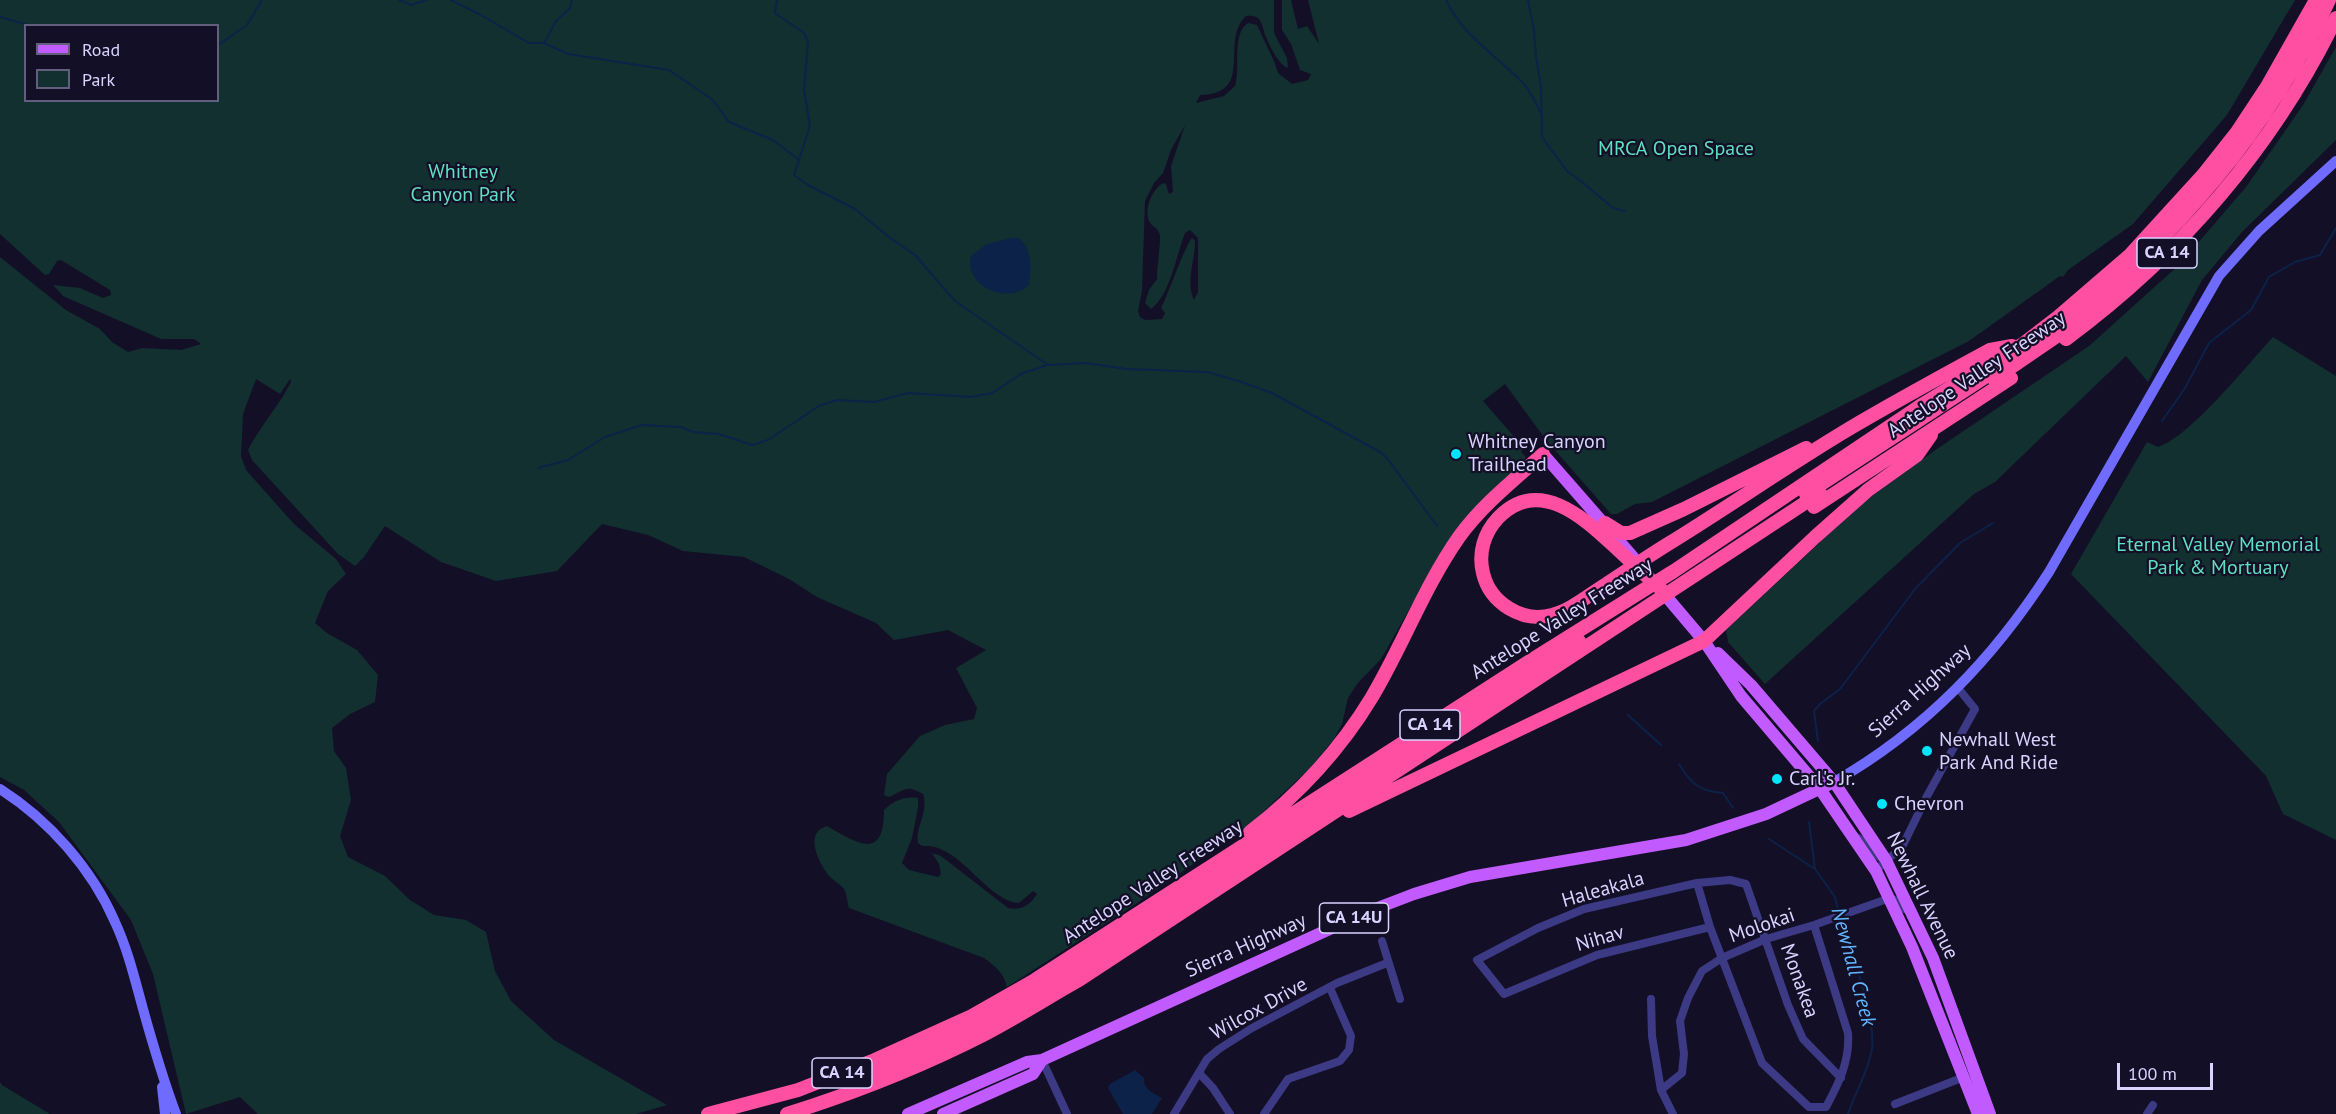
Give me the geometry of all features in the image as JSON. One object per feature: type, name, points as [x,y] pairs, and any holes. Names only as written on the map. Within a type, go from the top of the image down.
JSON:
[{"type":"highway","name":"Antelope Valley Freeway","points":[[814,1114],[886,1088],[959,1050],[1027,1003],[1066,962],[1517,669],[1644,604],[1681,580],[1920,406],[2023,344],[2130,255],[2203,176],[2237,132],[2268,85],[2316,0]]},
{"type":"highway","points":[[1681,580],[2039,342],[2077,314],[2124,274],[2186,211],[2248,137],[2288,76],[2329,0]]},
{"type":"highway","points":[[1681,580],[2042,347],[2081,318],[2145,263],[2207,198],[2264,124],[2314,42],[2335,0]]},
{"type":"highway","name":"Antelope Valley Freeway","points":[[708,1114],[798,1090],[907,1046],[1098,975],[1344,814],[1644,604],[1936,428],[2023,370],[2106,310],[2175,246],[2223,192],[2270,130],[2305,76],[2336,18]]},
{"type":"highway","points":[[1660,589],[1587,522],[1568,508],[1548,502],[1538,501],[1518,505],[1500,516],[1488,532],[1482,551],[1483,572],[1491,591],[1505,606],[1523,615],[1543,617],[1563,611],[1620,576],[1656,551],[1847,430],[1990,350],[2023,344]]},
{"type":"highway","points":[[1344,814],[1704,640],[1868,490],[1917,455],[1936,428]]},
{"type":"highway","points":[[1605,524],[1621,533],[1630,533],[1684,509],[1825,438],[1847,430]]},
{"type":"highway","points":[[1225,858],[1236,843],[1294,794],[1334,751],[1372,696],[1459,537],[1497,494],[1544,454]]},
{"type":"highway","points":[[1027,1003],[1076,968],[1344,792],[1644,604]]},
{"type":"highway","points":[[744,1114],[777,1105],[908,1057],[968,1023]]},
{"type":"highway","points":[[787,1114],[959,1050]]},
{"type":"main road","name":"Sierra Highway","points":[[908,1114],[1027,1062],[1042,1060],[1367,912],[1414,894],[1470,877],[1686,840],[1757,818],[1834,782],[1878,756],[1958,688],[2011,628],[2049,572],[2223,270],[2259,231],[2336,161]]},
{"type":"main road","name":"Newhall Avenue","points":[[1544,454],[1704,640],[1737,670],[1834,782],[1886,860],[1933,958],[1990,1114]]},
{"type":"main road","name":"Newhall Avenue","points":[[1704,640],[1741,696],[1820,789],[1854,836],[1876,872],[1912,947],[1977,1114]]},
{"type":"main road","points":[[0,789],[23,806],[61,841],[83,866],[100,891],[126,950],[159,1066],[176,1114]]},
{"type":"main road","name":"Sierra Highway","points":[[944,1114],[1034,1074],[1042,1060]]},
{"type":"main road","points":[[159,1066],[165,1114]]},
{"type":"main road","points":[[1964,1077],[1971,1082],[1983,1114]]},
{"type":"street","points":[[1876,872],[1886,860],[1900,850],[1975,709],[1958,688]]},
{"type":"street","points":[[1854,836],[1866,841],[1876,856],[1886,860]]},
{"type":"street","name":"Haleakala","points":[[1504,994],[1478,960],[1538,928],[1584,909],[1697,883],[1730,880],[1746,884]]},
{"type":"street","points":[[1697,883],[1710,927],[1762,1063],[1809,1107],[1826,1107],[1841,1078],[1849,1049],[1848,1034],[1814,925]]},
{"type":"street","name":"Monakea","points":[[1746,884],[1788,1005],[1803,1039],[1841,1078]]},
{"type":"street","points":[[1890,898],[1902,903],[1920,944],[1933,958]]},
{"type":"street","name":"Molokai","points":[[1661,1090],[1682,1073],[1684,1054],[1680,1021],[1702,970],[1722,958],[1766,939],[1890,898]]},
{"type":"street","name":"Nihav","points":[[1504,994],[1597,955],[1710,927]]},
{"type":"street","points":[[1382,941],[1400,999]]},
{"type":"street","name":"Wilcox Drive","points":[[1174,1114],[1207,1059],[1219,1048],[1252,1028],[1358,973],[1387,963]]},
{"type":"street","points":[[1264,1114],[1288,1078],[1340,1061],[1349,1050],[1351,1036],[1330,988]]},
{"type":"street","points":[[1652,999],[1652,1036],[1661,1090],[1673,1114]]},
{"type":"street","points":[[1042,1060],[1067,1114]]},
{"type":"street","points":[[1199,1073],[1213,1088],[1230,1114]]},
{"type":"street","points":[[1895,1104],[1964,1077]]},
{"type":"street","points":[[2147,1114],[2153,1105]]},
{"type":"green space","points":[[0,0],[1274,0],[1274,33],[1287,58],[1288,68],[1275,55],[1258,19],[1246,16],[1235,39],[1232,76],[1227,86],[1217,92],[1200,95],[1196,103],[1224,96],[1235,86],[1238,43],[1243,28],[1248,23],[1257,25],[1278,73],[1292,84],[1308,80],[1311,74],[1300,70],[1291,44],[1282,30],[1282,0],[1291,0],[1298,29],[1307,26],[1319,44],[1308,0],[2295,0],[2227,115],[2133,224],[2068,270],[2063,277],[2060,276],[1969,341],[1652,502],[1635,504],[1617,514],[1611,514],[1546,440],[1505,384],[1483,401],[1524,448],[1521,452],[1525,456],[1525,462],[1435,564],[1381,659],[1357,684],[1348,698],[1342,724],[1334,739],[1310,768],[1248,826],[1134,905],[1007,987],[1001,974],[984,958],[849,908],[844,889],[829,875],[815,847],[816,834],[827,826],[858,842],[867,844],[874,842],[879,837],[883,826],[884,810],[900,800],[918,798],[912,838],[902,863],[909,870],[938,877],[941,874],[939,864],[932,853],[941,856],[1008,908],[1021,908],[1031,901],[1037,894],[1033,891],[1019,903],[1004,899],[950,854],[935,847],[920,845],[918,831],[924,807],[923,794],[909,789],[889,797],[884,795],[887,774],[920,736],[945,725],[974,719],[977,708],[956,668],[986,650],[948,630],[894,640],[876,623],[817,597],[789,579],[744,557],[683,551],[648,535],[602,524],[557,571],[496,581],[441,562],[385,526],[355,566],[338,554],[252,460],[248,450],[291,382],[290,379],[280,394],[256,379],[243,414],[241,456],[246,470],[294,524],[336,559],[346,574],[328,591],[315,623],[327,633],[357,650],[378,675],[375,702],[350,714],[332,728],[334,751],[346,768],[351,800],[340,836],[348,857],[385,876],[410,900],[434,915],[466,920],[486,932],[495,971],[511,1001],[554,1040],[667,1105],[636,1114],[258,1114],[240,1097],[186,1114],[153,974],[131,920],[59,822],[24,790],[0,777],[0,257],[66,310],[100,329],[112,342],[128,352],[142,348],[181,350],[201,344],[194,339],[161,339],[63,296],[53,285],[80,288],[103,298],[111,295],[110,290],[61,260],[57,261],[49,274],[45,275],[0,234]],"holes":[[[1185,125],[1171,166],[1173,192],[1169,194],[1166,184],[1163,183],[1155,190],[1148,205],[1149,221],[1158,231],[1160,242],[1157,279],[1149,290],[1145,303],[1151,309],[1158,303],[1168,285],[1185,233],[1190,230],[1198,238],[1198,292],[1194,300],[1191,272],[1195,241],[1192,238],[1161,308],[1165,313],[1162,319],[1145,320],[1140,317],[1138,311],[1142,291],[1145,201],[1154,183],[1163,173],[1171,150]]]},
{"type":"green space","points":[[2336,47],[2336,140],[2242,232],[2202,280],[2148,382],[2126,356],[1995,482],[1974,494],[1765,684],[1728,642],[1726,630],[1860,505],[1934,451],[2089,346],[2179,265],[2246,187],[2303,105]]},
{"type":"green space","name":"Eternal Valley Memorial Park & Mortuary","points":[[2273,337],[2336,376],[2336,840],[2283,814],[2266,776],[2071,574],[2147,442],[2158,447],[2186,429],[2202,415]]},
{"type":"green space","points":[[0,1082],[2,1085],[50,1114],[0,1114]]},
{"type":"water","points":[[1018,238],[1023,242],[1029,253],[1029,285],[1010,294],[989,290],[974,276],[970,267],[971,256],[987,244]]},
{"type":"water","points":[[1135,1070],[1144,1078],[1147,1088],[1162,1098],[1152,1114],[1123,1114],[1108,1088],[1110,1084]]},
{"type":"waterway","points":[[219,44],[247,25],[262,0]]},
{"type":"waterway","points":[[399,0],[411,5],[427,0]]},
{"type":"waterway","points":[[451,0],[529,43],[544,43],[568,54],[669,70],[713,100],[729,122],[773,140],[799,160]]},
{"type":"waterway","points":[[544,43],[556,21],[570,8],[572,0]]},
{"type":"waterway","points":[[777,0],[775,13],[804,33],[808,42],[804,90],[810,126],[794,175],[808,185],[855,209],[915,255],[955,301],[1048,365],[1086,363],[1127,369],[1207,372],[1272,393],[1380,452],[1387,458],[1437,526]]},
{"type":"waterway","points":[[1446,0],[1453,13],[1471,35],[1526,87],[1542,116]]},
{"type":"waterway","points":[[1528,0],[1541,86],[1542,137],[1567,171],[1613,208],[1625,211]]},
{"type":"waterway","points":[[0,17],[25,24]]},
{"type":"waterway","name":"Newhall Creek","points":[[2162,421],[2185,388],[2209,343],[2251,310],[2269,277],[2295,262],[2320,255],[2336,228]]},
{"type":"waterway","points":[[538,468],[568,460],[605,437],[642,425],[681,427],[693,432],[719,434],[752,445],[768,440],[819,406],[837,400],[874,402],[908,393],[971,397],[992,393],[1021,374],[1047,365]]},
{"type":"waterway","name":"Newhall Creek","points":[[1818,741],[1814,711],[1840,689],[1915,589],[1960,543],[1993,523]]},
{"type":"waterway","points":[[1628,715],[1661,745]]},
{"type":"waterway","points":[[1679,764],[1696,785],[1723,793],[1733,808]]},
{"type":"waterway","name":"Newhall Creek","points":[[1809,822],[1815,869],[1835,897],[1839,914]]},
{"type":"waterway","points":[[1769,839],[1815,869]]},
{"type":"waterway","name":"Newhall Creek","points":[[1841,919],[1862,984],[1872,1036],[1868,1066],[1848,1114]]},
{"type":"place","name":"Whitney Canyon Trailhead","points":[[1456,454]]},
{"type":"place","name":"Newhall West Park And Ride","points":[[1927,751]]},
{"type":"place","name":"Carl's Jr.","points":[[1777,779]]},
{"type":"place","name":"Chevron","points":[[1882,804]]},
{"type":"park label","name":"MRCA Open Space","points":[[1676,149]]},
{"type":"park label","name":"Whitney Canyon Park","points":[[463,184]]}]
